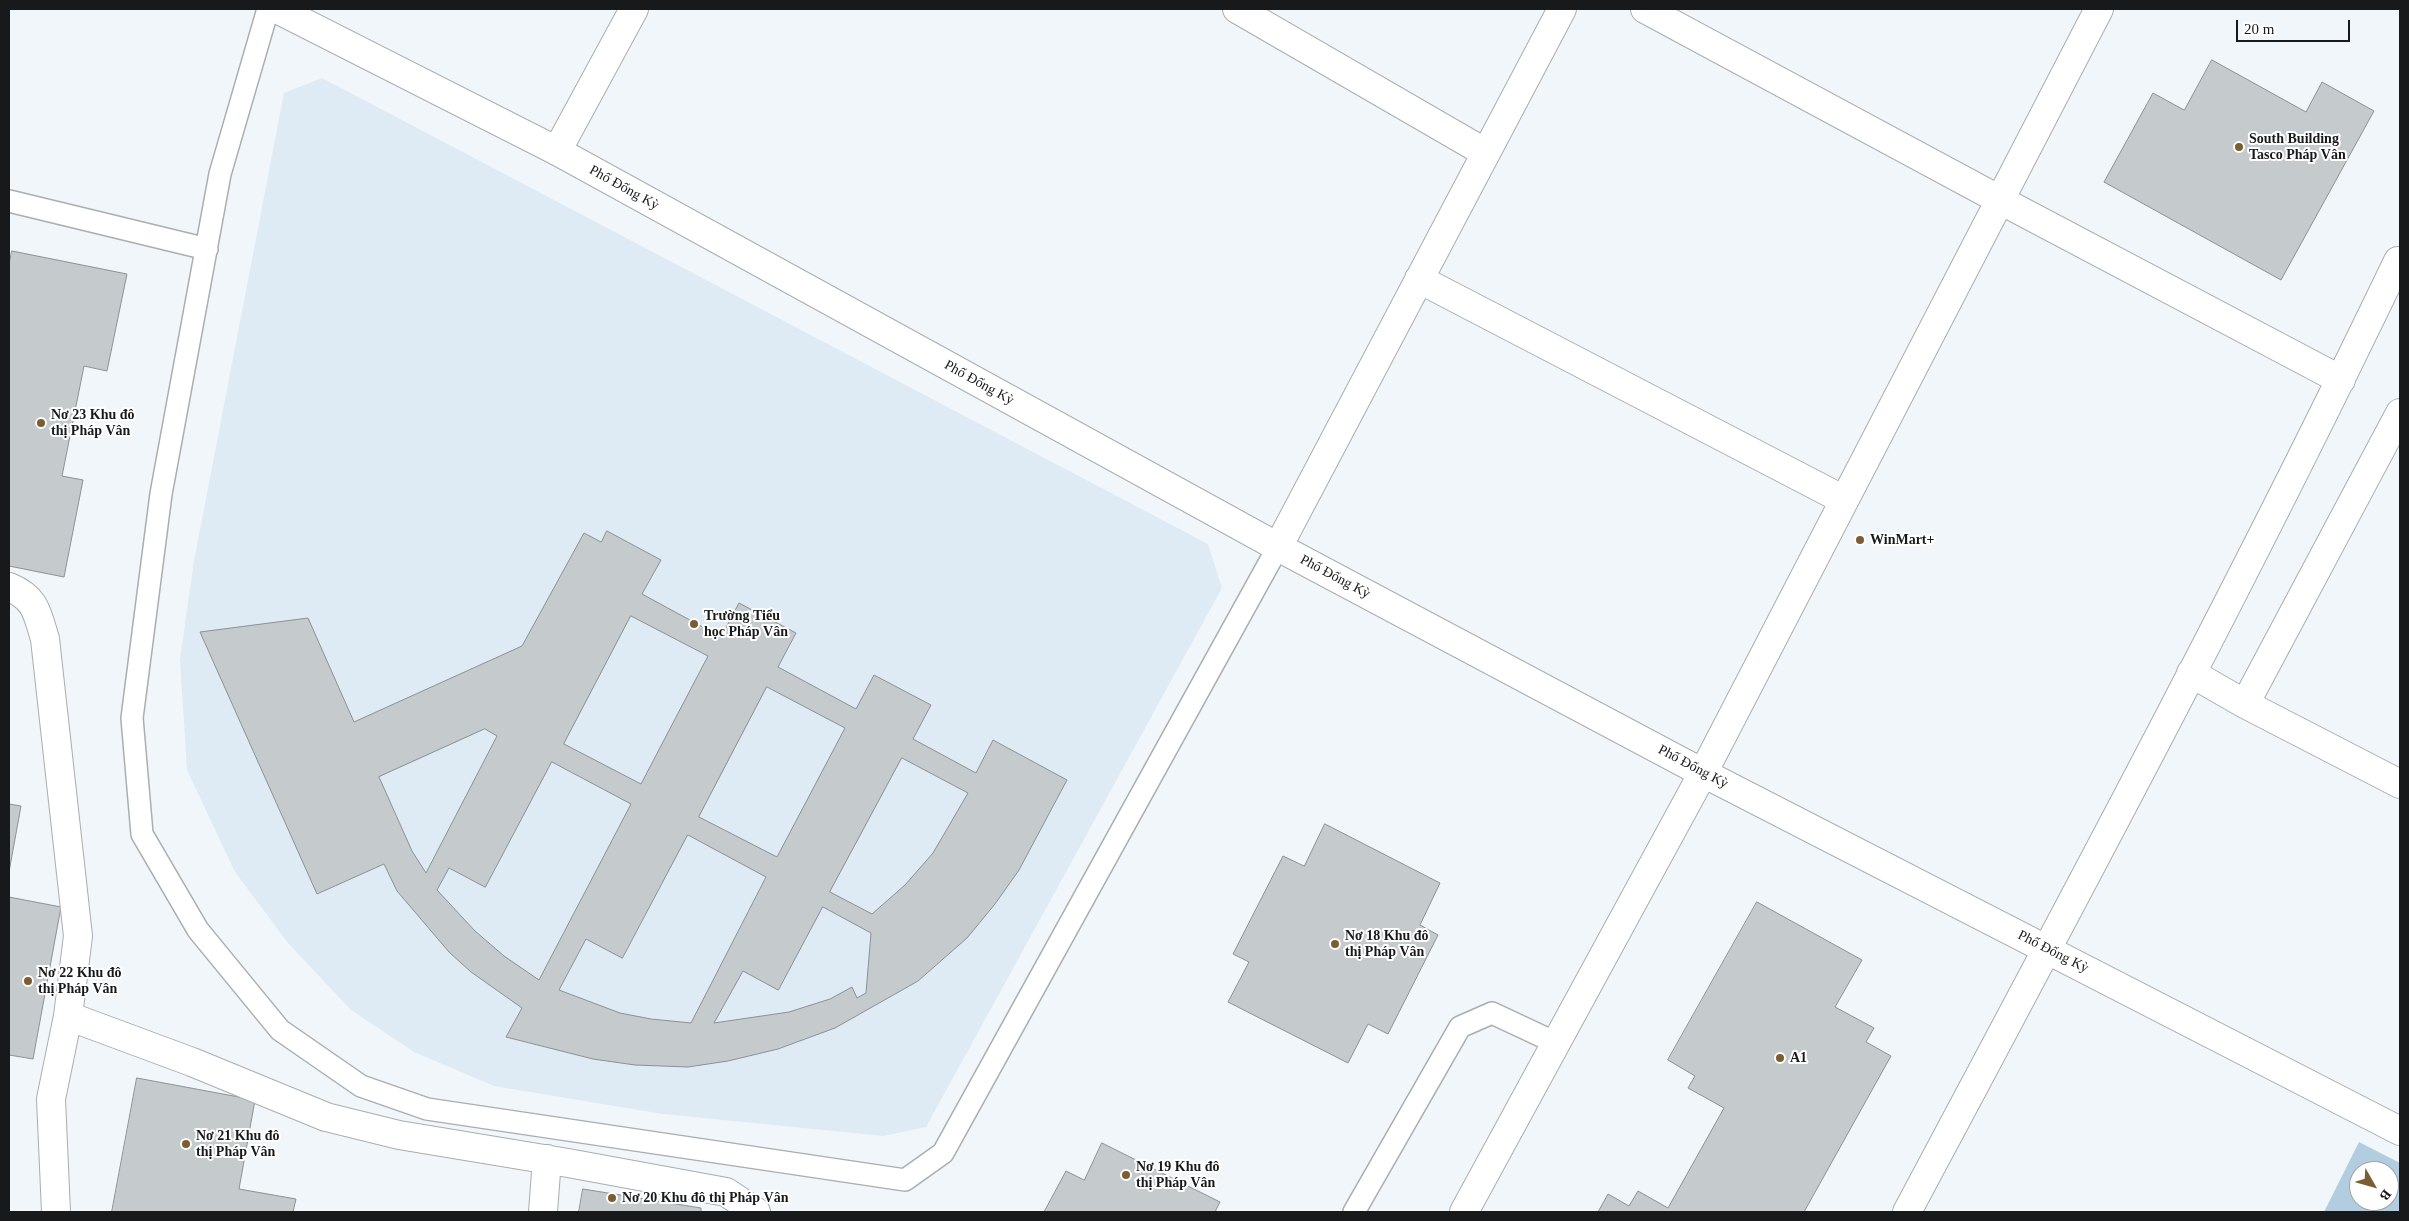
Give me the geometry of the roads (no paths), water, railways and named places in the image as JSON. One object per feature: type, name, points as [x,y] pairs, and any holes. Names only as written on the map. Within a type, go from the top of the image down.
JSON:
[{"type":"street","name":"Phố Đống Kỳ","points":[[277,9],[557,151],[1278,547],[1703,772],[2400,1131]]},
{"type":"street","points":[[557,151],[634,9]]},
{"type":"street","points":[[1278,547],[1562,9]]},
{"type":"street","points":[[1645,9],[2000,200],[2341,380]]},
{"type":"street","points":[[1464,1212],[1703,772],[2098,9]]},
{"type":"street","points":[[1249,12],[1486,153]]},
{"type":"street","points":[[1907,1212],[2191,672],[2341,380],[2398,261],[2400,261]]},
{"type":"street","points":[[1419,279],[1844,500]]},
{"type":"street","points":[[2245,704],[2400,413]]},
{"type":"street","points":[[9,587],[22,592],[34,603],[45,638],[78,936],[68,1016],[51,1098],[56,1212]]},
{"type":"street","points":[[2191,672],[2245,704],[2400,784]]},
{"type":"street","points":[[68,1016],[200,1065],[326,1116],[399,1135],[547,1159],[726,1192],[756,1212]]},
{"type":"street","points":[[543,1212],[547,1159]]},
{"type":"lane","points":[[268,9],[220,174],[161,494],[132,718],[142,834],[198,930],[280,1030],[361,1086],[426,1109],[905,1180],[943,1153],[1278,547]]},
{"type":"lane","points":[[9,201],[207,249]]},
{"type":"lane","points":[[1354,1212],[1460,1027],[1492,1013],[1556,1043]]},
{"type":"place","name":"South Building Tasco Pháp Vân","points":[[2239,147]]},
{"type":"place","name":"Nơ 23 Khu đô thị Pháp Vân","points":[[41,423]]},
{"type":"place","name":"WinMart+","points":[[1860,540]]},
{"type":"place","name":"Trường Tiểu học Pháp Vân","points":[[694,624]]},
{"type":"place","name":"Nơ 18 Khu đô thị Pháp Vân","points":[[1335,944]]},
{"type":"place","name":"Nơ 22 Khu đô thị Pháp Vân","points":[[28,981]]},
{"type":"place","name":"A1","points":[[1780,1058]]},
{"type":"place","name":"Nơ 21 Khu đô thị Pháp Vân","points":[[186,1144]]},
{"type":"place","name":"Nơ 19 Khu đô thị Pháp Vân","points":[[1126,1175]]},
{"type":"place","name":"Nơ 20 Khu đô thị Pháp Vân","points":[[612,1198]]}]
